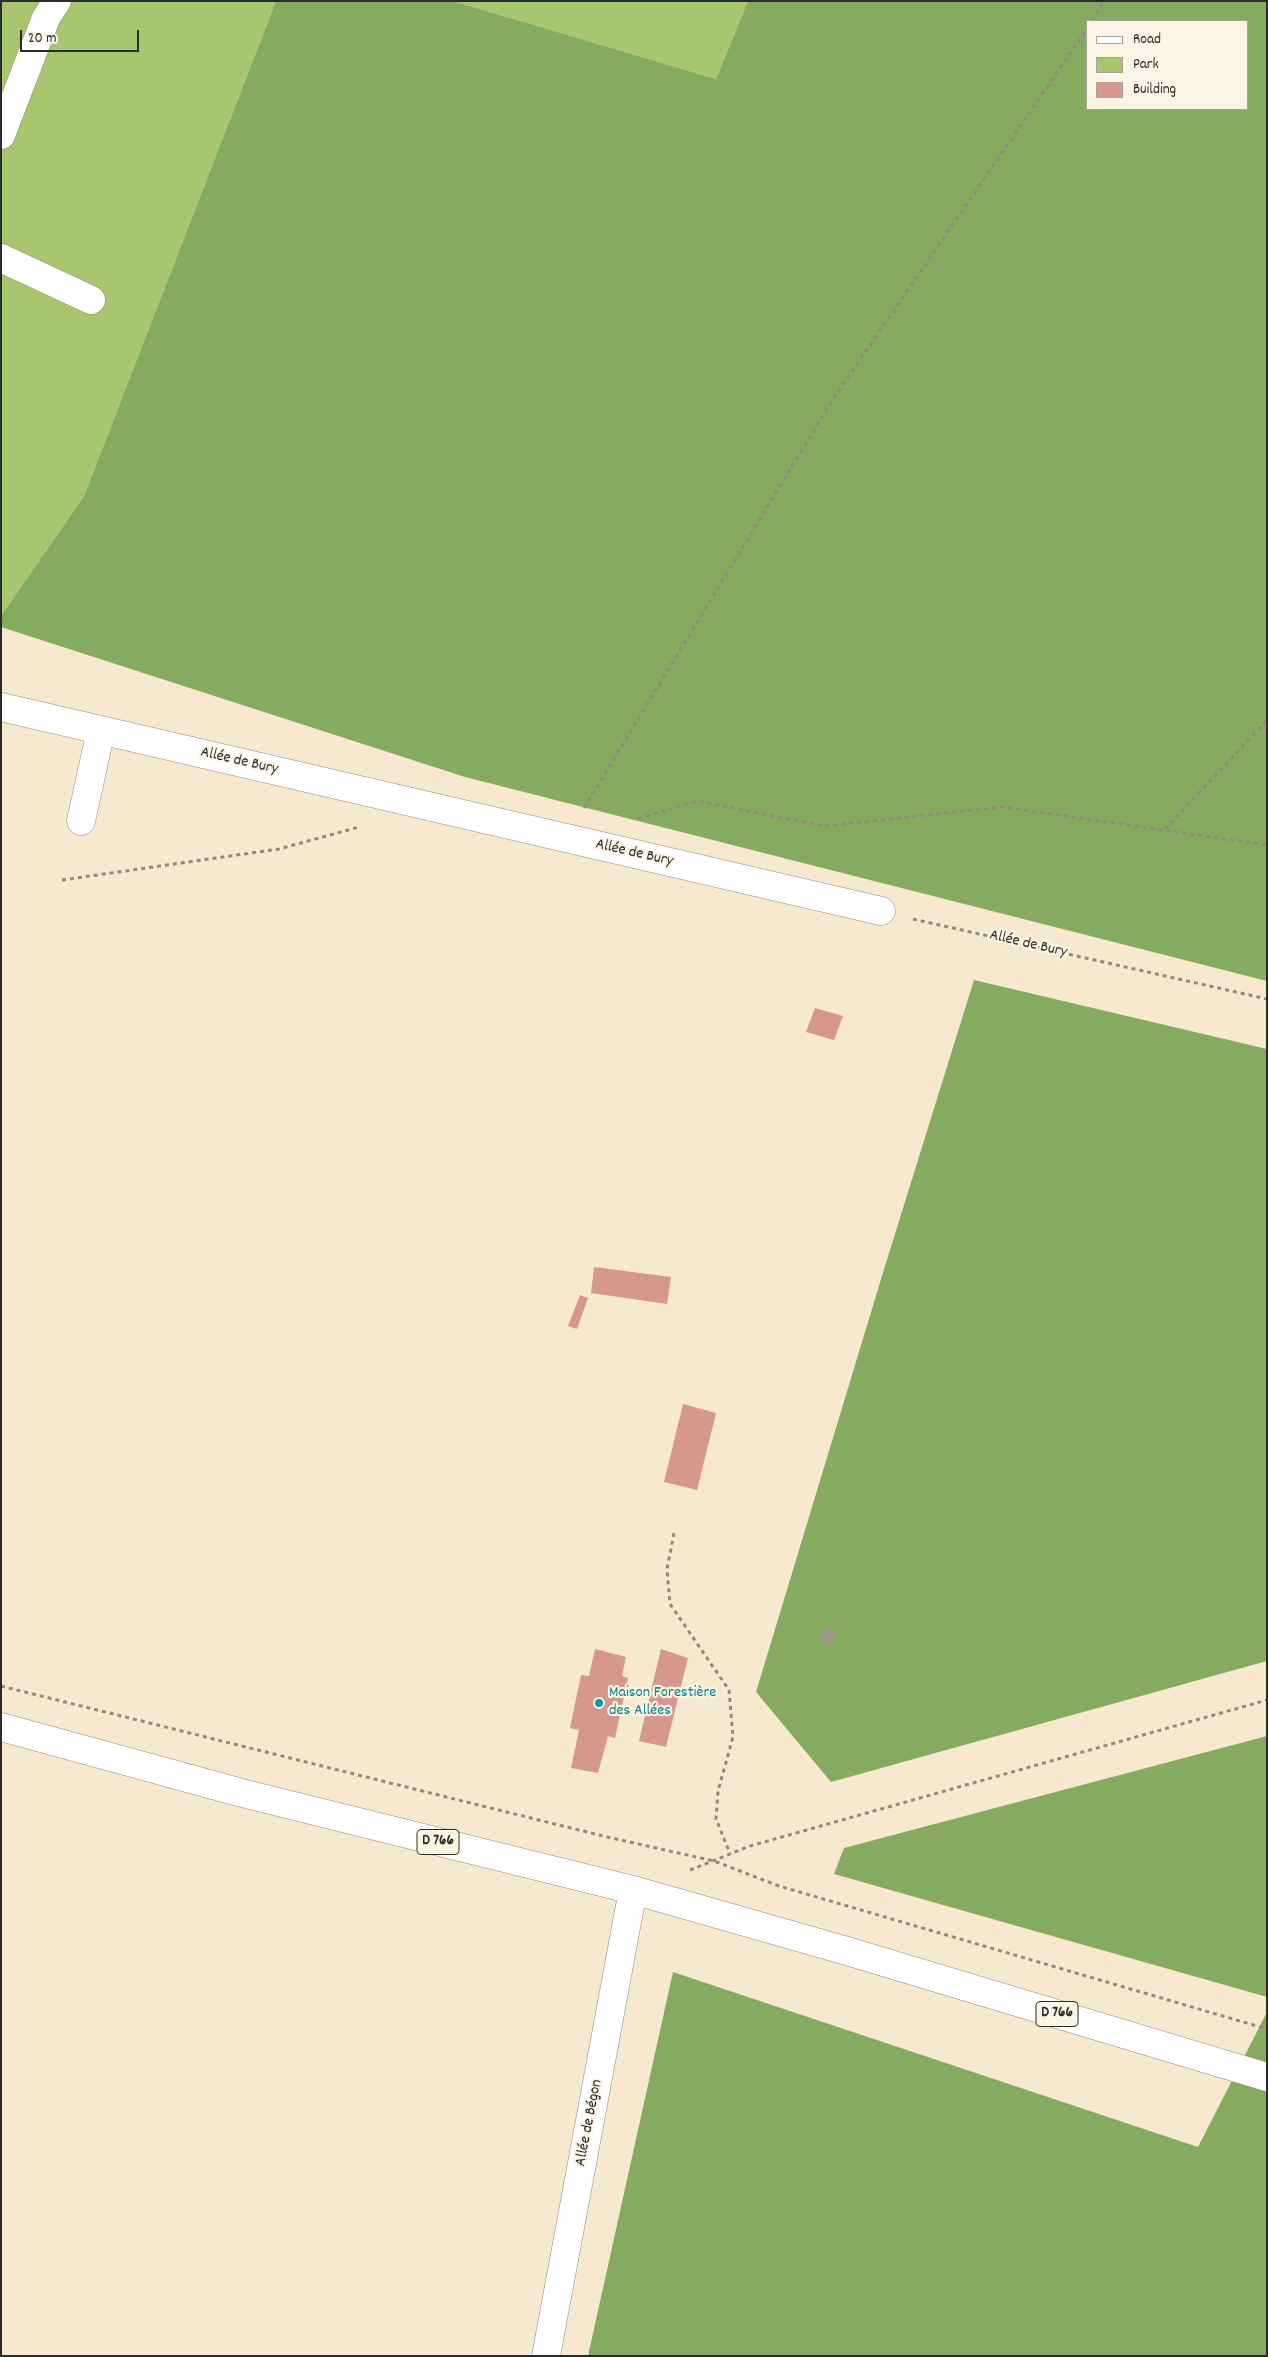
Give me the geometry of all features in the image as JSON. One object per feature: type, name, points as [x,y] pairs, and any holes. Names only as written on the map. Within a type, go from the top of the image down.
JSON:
[{"type":"street","points":[[1,136],[50,7]]},
{"type":"street","points":[[1,258],[90,300]]},
{"type":"street","name":"Allée de Bury","points":[[1,707],[881,911]]},
{"type":"street","points":[[80,821],[101,730]]},
{"type":"street","name":"D 766","points":[[1,1727],[242,1793],[634,1890],[847,1951],[1267,2077]]},
{"type":"street","name":"Allée de Bégon","points":[[546,2356],[634,1890]]},
{"type":"path","points":[[1093,20],[1104,1]]},
{"type":"path","points":[[565,838],[835,396],[1086,31]]},
{"type":"path","points":[[1165,830],[1267,720]]},
{"type":"path","points":[[632,820],[698,801],[824,826],[1002,807],[1267,845]]},
{"type":"path","points":[[62,880],[279,849],[364,825]]},
{"type":"path","name":"Allée de Bury","points":[[881,911],[1267,999]]},
{"type":"path","points":[[674,1533],[667,1569],[670,1604],[704,1650],[729,1690],[733,1737],[718,1791],[716,1819],[730,1854],[750,1846],[1267,1700]]},
{"type":"path","points":[[1,1686],[714,1861],[779,1886],[1267,2029]]},
{"type":"green space","points":[[1,1],[276,1],[84,496],[1,616]]},
{"type":"green space","points":[[276,1],[453,1],[716,79],[748,1],[1267,1],[1267,981],[465,777],[1,627],[1,616],[84,496]]},
{"type":"green space","points":[[453,1],[748,1],[716,79]]},
{"type":"green space","points":[[974,980],[1267,1049],[1267,1661],[831,1782],[756,1692]]},
{"type":"green space","points":[[1267,1736],[1267,1997],[834,1874],[844,1848]]},
{"type":"green space","points":[[673,1972],[1198,2147],[1267,2012],[1267,2356],[588,2356]]},
{"type":"building","points":[[815,1008],[843,1016],[834,1040],[806,1032]]},
{"type":"building","points":[[594,1267],[671,1277],[667,1304],[591,1293]]},
{"type":"building","points":[[580,1295],[588,1298],[577,1329],[568,1326]]},
{"type":"building","points":[[683,1404],[716,1413],[697,1490],[664,1482]]},
{"type":"building","name":"Maison Forestière des Allées","points":[[595,1649],[626,1657],[622,1676],[628,1678],[615,1738],[608,1736],[598,1773],[571,1768],[579,1730],[570,1728],[581,1675],[589,1676]]},
{"type":"building","points":[[661,1649],[688,1658],[666,1747],[639,1741]]},
{"type":"place","name":"Maison Forestière des Allées","points":[[599,1703]]}]
